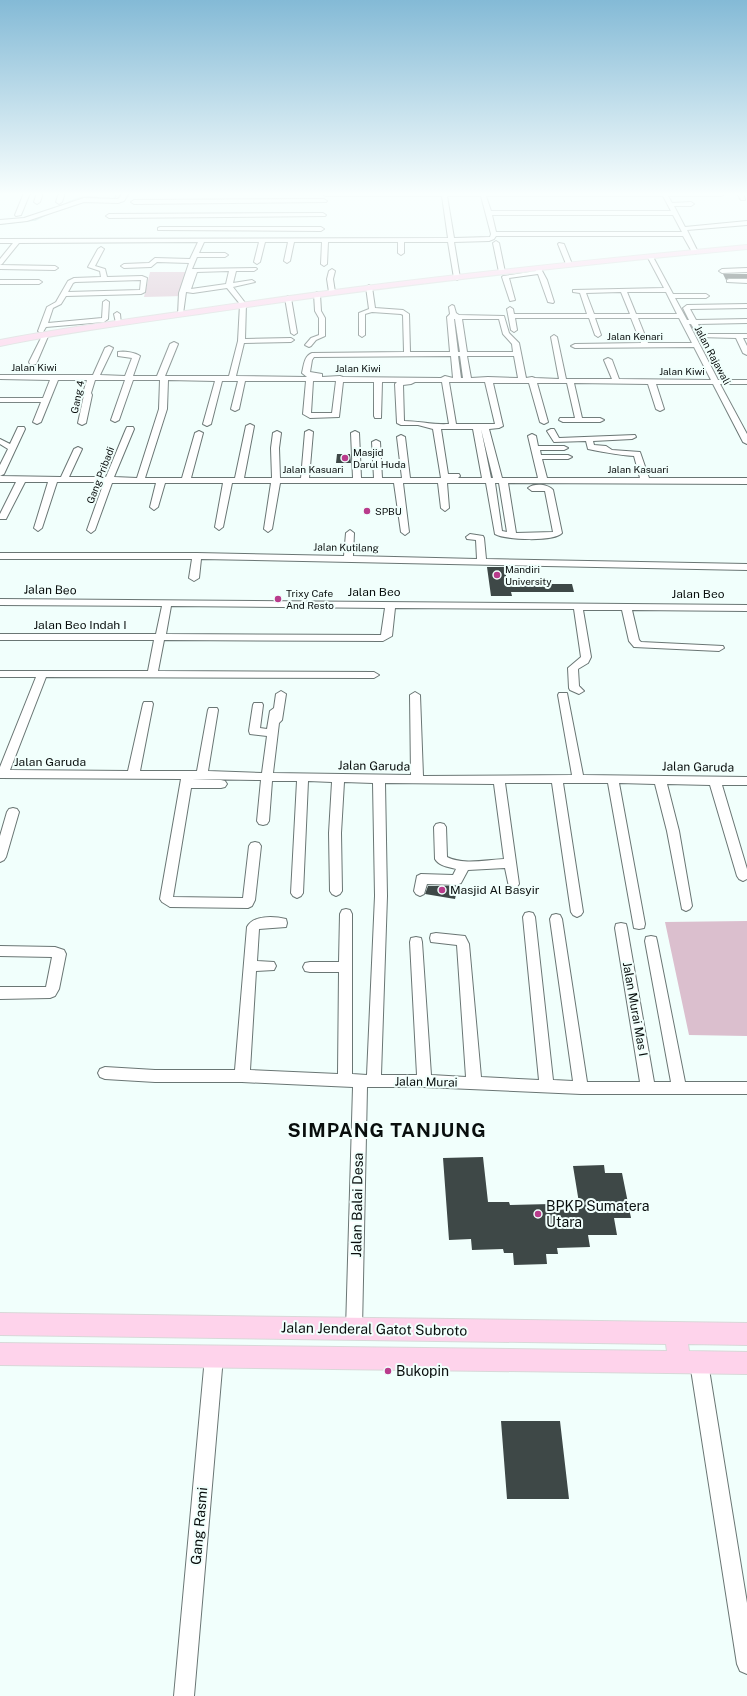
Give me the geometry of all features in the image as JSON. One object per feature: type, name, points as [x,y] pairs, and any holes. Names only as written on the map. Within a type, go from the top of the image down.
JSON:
[{"type":"main road","points":[[0,343],[43,331],[118,319],[180,314],[246,303],[501,272]]},
{"type":"main road","name":"Jalan Jenderal Gatot Subroto","points":[[0,1324],[747,1334]]},
{"type":"main road","points":[[675,1333],[690,1363]]},
{"type":"main road","points":[[0,1354],[747,1363]]},
{"type":"street","points":[[104,272],[104,279]]},
{"type":"street","points":[[180,314],[182,293],[189,272]]},
{"type":"street","points":[[193,272],[187,290],[193,291],[252,282]]},
{"type":"street","points":[[232,378],[240,344],[246,303],[232,284],[233,272]]},
{"type":"street","points":[[332,272],[330,279],[332,292]]},
{"type":"street","points":[[457,272],[458,278]]},
{"type":"street","points":[[514,330],[506,277],[529,272]]},
{"type":"street","points":[[540,272],[544,280],[567,380],[579,420]]},
{"type":"street","name":"Jalan Rajawali","points":[[659,272],[747,442]]},
{"type":"street","points":[[33,362],[50,308],[59,303],[70,282],[73,280],[146,279],[143,291],[141,292],[64,294]]},
{"type":"street","points":[[729,281],[747,281]]},
{"type":"street","points":[[0,282],[39,282]]},
{"type":"street","points":[[369,287],[372,310]]},
{"type":"street","points":[[575,291],[670,293],[706,296]]},
{"type":"street","points":[[624,292],[646,346]]},
{"type":"street","points":[[583,293],[598,335]]},
{"type":"street","points":[[309,345],[312,341],[322,336],[322,318],[318,311],[317,294]]},
{"type":"street","points":[[240,344],[292,337],[288,298]]},
{"type":"street","points":[[43,331],[104,320],[106,302]]},
{"type":"street","points":[[676,305],[747,305]]},
{"type":"street","points":[[747,305],[687,307],[701,336],[747,336]]},
{"type":"street","points":[[362,335],[362,313],[372,310],[405,313],[407,351]]},
{"type":"street","points":[[453,314],[454,354],[456,377],[318,376],[306,372],[308,360],[312,355],[454,354],[518,354]]},
{"type":"street","points":[[453,314],[502,317],[506,334],[515,342],[521,377],[466,377],[464,354],[453,314]]},
{"type":"street","points":[[512,316],[554,327],[591,316],[633,316],[683,319],[694,322],[747,321]]},
{"type":"street","points":[[739,337],[747,353]]},
{"type":"street","points":[[140,480],[163,409],[162,378],[174,344]]},
{"type":"street","points":[[240,344],[270,348]]},
{"type":"street","name":"Jalan Kenari","points":[[575,346],[696,345]]},
{"type":"street","name":"Gang 4","points":[[82,423],[88,395],[87,393],[109,348]]},
{"type":"street","points":[[115,420],[136,356],[121,354]]},
{"type":"street","points":[[608,360],[616,380]]},
{"type":"street","name":"Jalan Kiwi","points":[[1,379],[22,374],[55,377],[445,380],[456,377],[466,377],[488,380],[521,377],[532,379],[567,380],[747,382]]},
{"type":"street","points":[[37,422],[55,377]]},
{"type":"street","points":[[207,424],[219,378]]},
{"type":"street","points":[[235,409],[242,378]]},
{"type":"street","points":[[310,378],[307,404],[308,414],[310,416],[336,415],[340,378]]},
{"type":"street","points":[[378,379],[378,416]]},
{"type":"street","points":[[532,379],[544,422]]},
{"type":"street","points":[[445,380],[453,426]]},
{"type":"street","points":[[488,380],[499,426],[437,427],[419,423],[401,423],[399,384],[404,382],[445,380],[488,380],[502,382]]},
{"type":"street","points":[[651,381],[660,409]]},
{"type":"street","points":[[0,400],[46,400]]},
{"type":"street","points":[[563,420],[600,420]]},
{"type":"street","points":[[240,480],[250,426]]},
{"type":"street","points":[[437,427],[444,476],[495,481],[549,489],[558,532],[554,534],[512,535],[502,535],[498,532],[495,481],[481,426]]},
{"type":"street","points":[[481,426],[495,481],[512,535]]},
{"type":"street","points":[[0,474],[21,429]]},
{"type":"street","name":"Gang Pribadi","points":[[91,530],[109,480],[130,429]]},
{"type":"street","points":[[550,431],[556,440],[632,437]]},
{"type":"street","points":[[305,481],[309,432]]},
{"type":"street","points":[[186,480],[199,433]]},
{"type":"street","points":[[268,529],[276,480],[276,433]]},
{"type":"street","points":[[355,433],[357,480]]},
{"type":"street","points":[[532,436],[543,480]]},
{"type":"street","points":[[401,437],[405,532]]},
{"type":"street","points":[[622,438],[627,453]]},
{"type":"street","points":[[589,439],[591,447],[603,448],[610,452],[637,454],[645,480]]},
{"type":"street","points":[[0,441],[12,448]]},
{"type":"street","points":[[376,442],[378,480]]},
{"type":"street","points":[[535,448],[564,448]]},
{"type":"street","points":[[64,480],[78,449]]},
{"type":"street","points":[[538,457],[568,457]]},
{"type":"street","name":"Jalan Kasuari","points":[[0,479],[305,481],[747,480]]},
{"type":"street","points":[[3,518],[22,479]]},
{"type":"street","points":[[38,528],[53,480]]},
{"type":"street","points":[[154,507],[161,480]]},
{"type":"street","points":[[219,527],[228,480]]},
{"type":"street","points":[[442,480],[445,508]]},
{"type":"street","points":[[348,558],[350,533]]},
{"type":"street","points":[[470,537],[480,538],[482,560]]},
{"type":"street","name":"Jalan Kutilang","points":[[0,556],[348,558],[747,567]]},
{"type":"street","points":[[194,578],[196,556]]},
{"type":"street","name":"Jalan Beo","points":[[0,602],[747,608]]},
{"type":"street","points":[[152,675],[167,604]]},
{"type":"street","name":"Jalan Beo Indah I","points":[[0,638],[383,638],[387,636],[390,605]]},
{"type":"street","points":[[578,607],[586,657],[584,661],[573,668],[574,688],[579,691]]},
{"type":"street","points":[[626,607],[634,641],[638,645],[719,648]]},
{"type":"street","points":[[0,674],[374,675]]},
{"type":"street","points":[[1,774],[42,674]]},
{"type":"street","points":[[263,821],[280,694]]},
{"type":"street","points":[[415,695],[417,780]]},
{"type":"street","points":[[563,695],[578,779]]},
{"type":"street","points":[[134,775],[148,704]]},
{"type":"street","points":[[258,705],[254,731],[272,733]]},
{"type":"street","points":[[202,776],[213,710]]},
{"type":"street","points":[[269,777],[275,712]]},
{"type":"street","name":"Jalan Garuda","points":[[1,774],[134,775],[187,780],[202,776],[379,780],[614,779],[747,781]]},
{"type":"street","points":[[297,892],[303,778]]},
{"type":"street","points":[[336,891],[335,833],[338,779]]},
{"type":"street","points":[[557,779],[576,912]]},
{"type":"street","points":[[614,779],[639,924]]},
{"type":"street","points":[[224,784],[187,780],[166,899],[170,902],[248,903],[255,846]]},
{"type":"street","points":[[360,1081],[381,896],[379,780]]},
{"type":"street","points":[[499,780],[513,884]]},
{"type":"street","points":[[660,780],[673,831],[686,906]]},
{"type":"street","points":[[715,781],[743,876]]},
{"type":"street","points":[[0,857],[13,812]]},
{"type":"street","points":[[440,827],[441,859],[447,863],[464,865],[510,864]]},
{"type":"street","points":[[420,891],[421,879],[457,880],[464,865]]},
{"type":"street","points":[[346,914],[346,967],[360,1081]]},
{"type":"street","points":[[530,917],[546,1087]]},
{"type":"street","points":[[556,919],[581,1088]]},
{"type":"street","points":[[242,1076],[253,925],[258,923],[281,923]]},
{"type":"street","name":"Jalan Murai Mas I","points":[[621,928],[648,1089]]},
{"type":"street","points":[[436,938],[460,940],[463,942],[474,1083]]},
{"type":"street","points":[[651,941],[679,1088]]},
{"type":"street","points":[[416,942],[424,1081]]},
{"type":"street","points":[[0,951],[55,952],[59,954],[52,989],[50,992],[0,993]]},
{"type":"street","points":[[250,966],[269,966]]},
{"type":"street","points":[[310,967],[346,967]]},
{"type":"street","name":"Jalan Murai","points":[[105,1073],[155,1076],[242,1076],[360,1081],[424,1081],[581,1088],[747,1088]]},
{"type":"street","name":"Jalan Balai Desa","points":[[354,1329],[360,1081]]},
{"type":"street","name":"Gang Rasmi","points":[[184,1696],[214,1357]]},
{"type":"street","points":[[690,1363],[747,1664]]},
{"type":"shaded area","points":[[150,272],[187,272],[183,296],[144,297]]},
{"type":"shaded area","points":[[747,921],[747,1036],[689,1035],[665,922]]},
{"type":"building","points":[[723,274],[747,274],[747,278],[729,278],[726,280]]},
{"type":"building","name":"Masjid Darul Huda","points":[[337,454],[350,454],[351,463],[336,463]]},
{"type":"building","name":"Mandiri University","points":[[487,567],[505,567],[507,584],[572,584],[574,592],[511,592],[512,596],[491,596]]},
{"type":"building","name":"Masjid Al Basyir","points":[[428,886],[458,886],[455,899],[425,894]]},
{"type":"building","name":"BPKP Sumatera Utara","points":[[483,1157],[488,1202],[509,1202],[510,1205],[551,1204],[551,1210],[580,1209],[573,1166],[604,1165],[605,1173],[622,1173],[631,1218],[614,1218],[617,1235],[588,1235],[590,1247],[557,1248],[558,1254],[546,1254],[547,1264],[514,1265],[513,1253],[504,1253],[503,1249],[472,1250],[471,1239],[449,1240],[443,1158]]},
{"type":"building","points":[[501,1421],[560,1421],[569,1499],[507,1499]]},
{"type":"place","name":"Masjid Darul Huda","points":[[345,458]]},
{"type":"place","name":"SPBU","points":[[367,511]]},
{"type":"place","name":"Mandiri University","points":[[497,575]]},
{"type":"place","name":"Trixy Cafe And Resto","points":[[278,599]]},
{"type":"place","name":"Masjid Al Basyir","points":[[442,890]]},
{"type":"place","name":"BPKP Sumatera Utara","points":[[538,1214]]},
{"type":"place","name":"Bukopin","points":[[388,1371]]},
{"type":"district","name":"SIMPANG TANJUNG","points":[[387,1130]]}]
